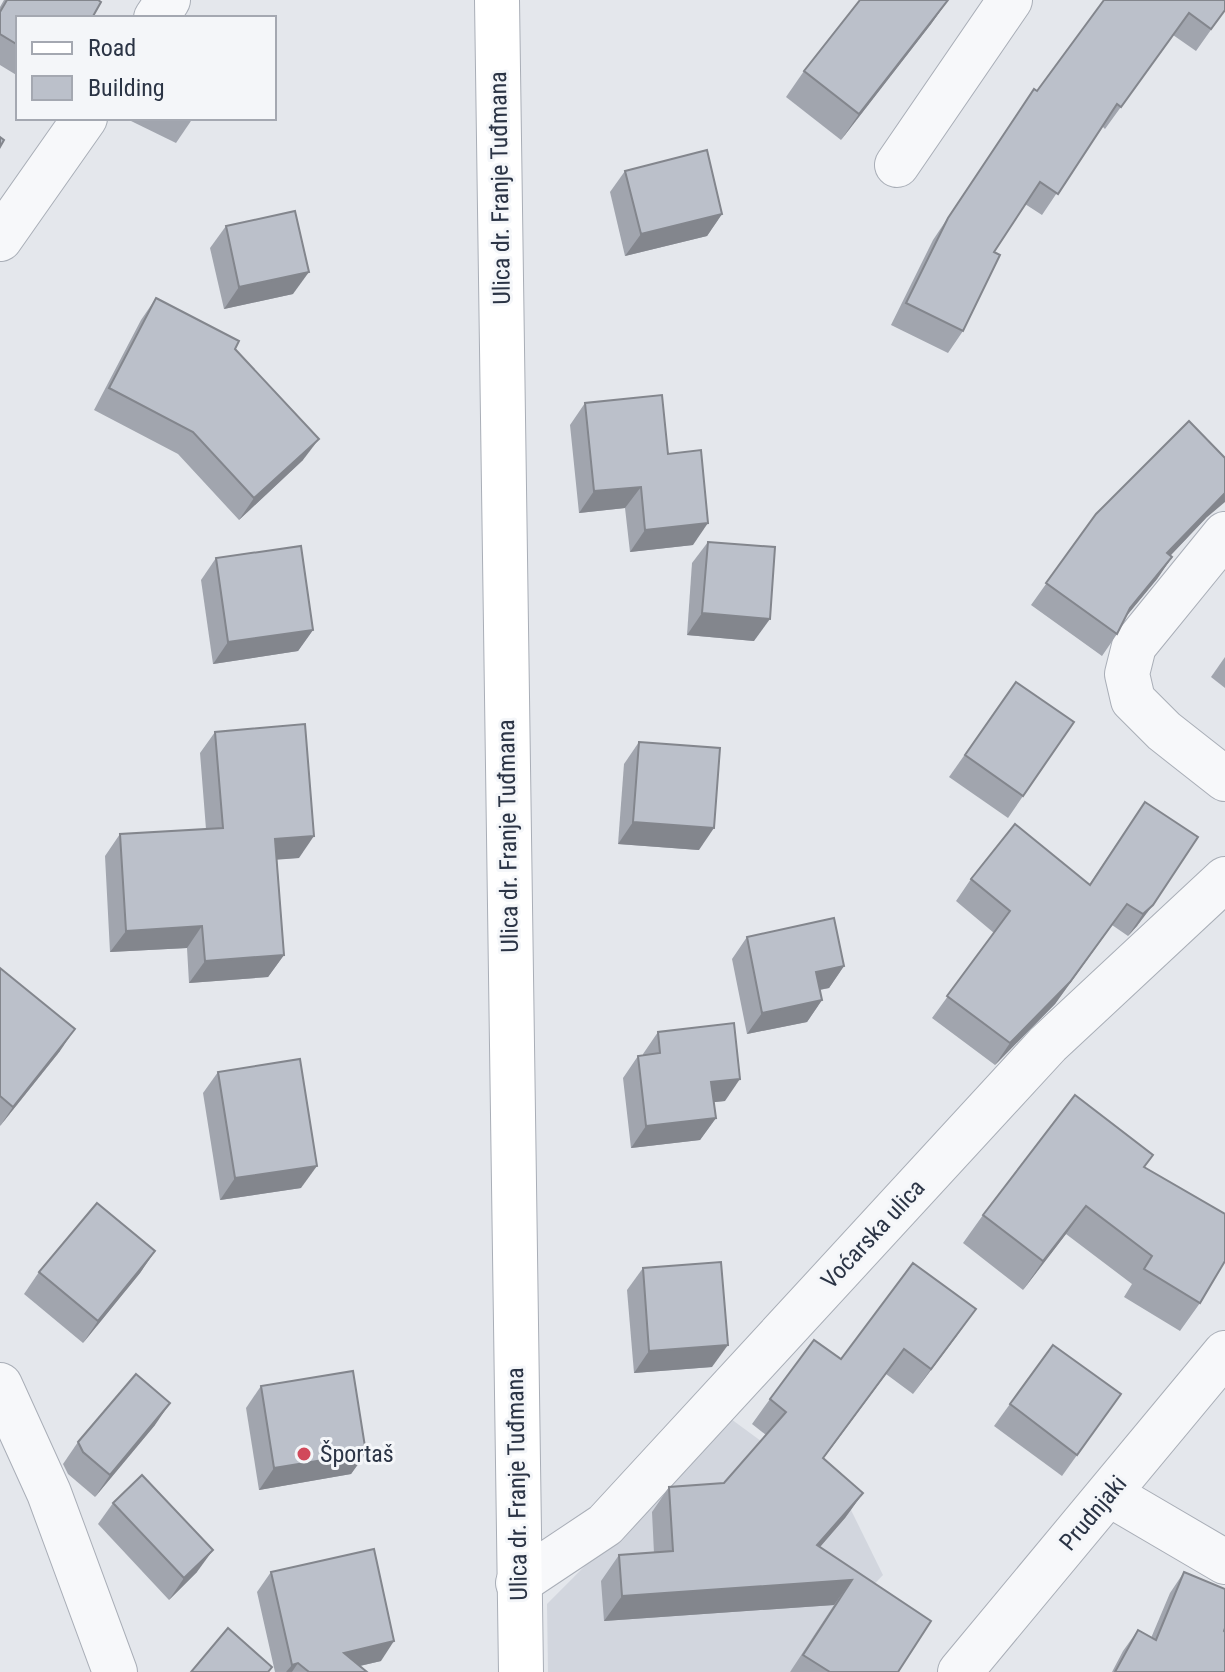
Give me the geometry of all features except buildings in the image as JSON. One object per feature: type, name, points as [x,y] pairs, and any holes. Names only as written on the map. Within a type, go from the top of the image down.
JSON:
[{"type":"main road","name":"Ulica dr. Franje Tuđmana","points":[[497,0],[521,1672]]},
{"type":"street","points":[[897,165],[1010,0]]},
{"type":"street","points":[[0,239],[84,120]]},
{"type":"street","points":[[1225,534],[1134,646],[1127,674],[1133,700],[1164,731],[1225,779]]},
{"type":"street","name":"Voćarska ulica","points":[[518,1583],[605,1525],[1048,1044],[1225,879]]},
{"type":"street","name":"Prudnjaki","points":[[960,1672],[1225,1353]]},
{"type":"street","points":[[0,1385],[49,1493],[115,1672]]},
{"type":"street","points":[[1109,1494],[1225,1562]]},
{"type":"shaded area","points":[[731,1419],[849,1506],[883,1575],[790,1672],[548,1672],[547,1604]]},
{"type":"place","name":"Športaš","points":[[304,1454]]}]
